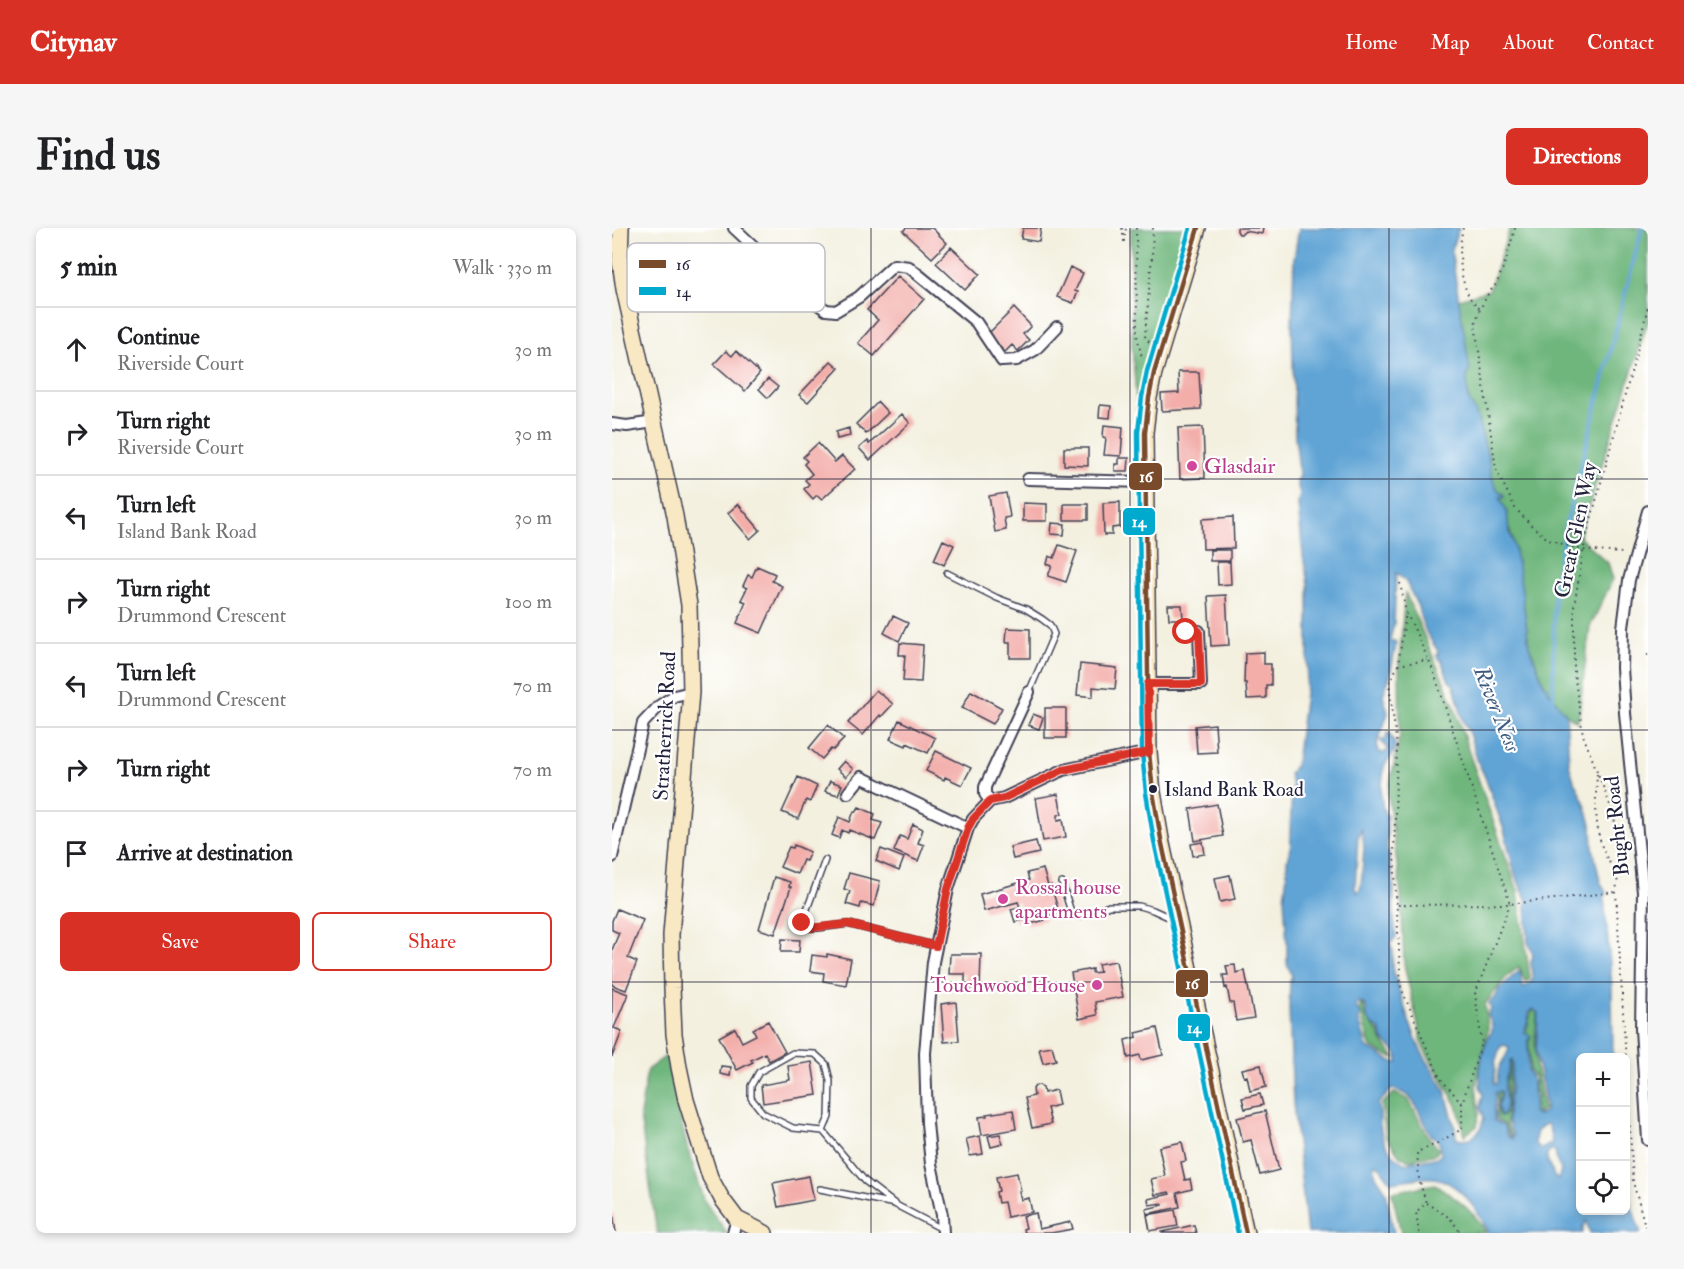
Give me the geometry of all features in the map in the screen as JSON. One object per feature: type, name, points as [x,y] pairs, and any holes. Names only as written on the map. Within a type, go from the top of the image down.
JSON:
[{"type":"street","name":"Stratherrick Road","points":[[621,228],[620,261],[627,302]]},
{"type":"street","points":[[734,228],[750,243]]},
{"type":"street","points":[[1198,228],[1157,364],[1145,433],[1149,752],[1153,792],[1179,922],[1246,1233]]},
{"type":"street","points":[[825,309],[836,311],[859,297],[894,265],[909,267],[976,322],[1002,362],[1017,360],[1035,350],[1057,327]]},
{"type":"street","name":"Stratherrick Road","points":[[629,312],[675,516],[689,605],[691,692],[671,935],[674,1034],[686,1100],[710,1178],[735,1226]]},
{"type":"street","points":[[612,424],[627,426],[654,422]]},
{"type":"street","points":[[1028,479],[1145,482]]},
{"type":"street","name":"Bught Road","points":[[1648,511],[1629,580],[1623,628],[1622,668],[1645,892],[1641,1029],[1648,1140]]},
{"type":"street","points":[[1148,684],[1201,684],[1199,631],[1186,632]]},
{"type":"street","points":[[612,857],[643,723],[659,706],[674,696],[691,692]]},
{"type":"street","points":[[990,801],[985,794],[985,787],[1029,692]]},
{"type":"street","points":[[943,1231],[942,1215],[931,1164],[925,1053],[936,946],[948,889],[968,828],[973,819],[990,801],[1004,798],[1063,770],[1149,752]]},
{"type":"street","points":[[848,793],[861,777],[968,828]]},
{"type":"street","points":[[735,1226],[765,1233]]},
{"type":"lane","points":[[947,573],[1026,609],[1050,625],[1054,634],[1029,692]]},
{"type":"lane","points":[[825,860],[802,923],[806,928],[848,924],[936,946]]},
{"type":"lane","points":[[1062,883],[1071,912],[1077,916],[1109,906],[1139,906],[1179,922]]},
{"type":"lane","points":[[823,1131],[829,1117],[830,1081],[826,1064],[815,1054],[794,1053],[759,1072],[751,1086],[752,1098],[763,1113],[794,1128],[823,1131],[865,1181],[896,1205],[943,1231]]},
{"type":"lane","points":[[820,1189],[896,1205]]},
{"type":"path","points":[[1136,228],[1137,335],[1142,354],[1157,364]]},
{"type":"path","points":[[1153,228],[1145,336],[1157,364]]},
{"type":"path","points":[[1463,228],[1460,240],[1462,277],[1471,299],[1480,309]]},
{"type":"path","points":[[1515,228],[1497,283],[1488,294],[1475,324],[1496,469],[1515,508],[1549,540],[1583,549],[1635,556]]},
{"type":"path","name":"Great Glen Way","points":[[1647,1233],[1633,1182],[1614,893],[1619,873],[1614,815],[1583,735],[1574,673],[1574,606],[1583,549],[1648,307]]},
{"type":"path","points":[[1400,583],[1406,613],[1433,670],[1510,904],[1475,994],[1482,1043],[1462,1103],[1461,1129],[1418,1152],[1419,1179],[1426,1203],[1450,1218],[1461,1233]]},
{"type":"path","points":[[1406,613],[1398,665],[1389,684],[1397,746],[1394,855],[1401,988],[1440,1078],[1462,1103]]},
{"type":"path","points":[[1398,665],[1428,660]]},
{"type":"path","points":[[1597,771],[1595,801],[1601,844],[1605,857],[1612,868],[1619,873]]},
{"type":"path","points":[[1397,905],[1510,904],[1614,893]]},
{"type":"path","points":[[1419,1233],[1416,1212],[1426,1203]]},
{"type":"green space","points":[[1131,228],[1186,228],[1137,411],[1132,345]]},
{"type":"green space","points":[[1510,228],[1648,228],[1648,321],[1579,537],[1608,563],[1613,579],[1590,627],[1578,722],[1564,713],[1544,684],[1529,646],[1513,540],[1491,478],[1470,405],[1449,302],[1489,290]]},
{"type":"green space","points":[[1405,592],[1454,705],[1518,891],[1530,979],[1526,982],[1519,967],[1507,976],[1485,1004],[1488,1028],[1476,1085],[1479,1113],[1477,1126],[1465,1135],[1457,1105],[1423,1047],[1404,964],[1401,895],[1388,793],[1400,735],[1399,665]]},
{"type":"green space","points":[[1360,1004],[1364,1006],[1365,1016],[1395,1058],[1370,1046]]},
{"type":"green space","points":[[1532,1011],[1536,1011],[1537,1015],[1536,1067],[1544,1109],[1538,1113],[1535,1113],[1537,1095],[1534,1090],[1535,1078],[1530,1071],[1531,1036],[1526,1032]]},
{"type":"green space","points":[[666,1056],[687,1147],[705,1202],[727,1233],[657,1233],[640,1116],[647,1070]]},
{"type":"green space","points":[[1511,1068],[1510,1071],[1507,1111],[1506,1083],[1508,1072]]},
{"type":"green space","points":[[1498,1092],[1501,1093],[1497,1106],[1499,1116],[1502,1117],[1507,1111],[1506,1124],[1512,1137],[1509,1136],[1504,1125],[1496,1119]]},
{"type":"green space","points":[[1394,1093],[1408,1099],[1430,1139],[1439,1149],[1436,1154],[1408,1160],[1400,1156],[1386,1137],[1382,1104]]},
{"type":"green space","points":[[1435,1184],[1470,1212],[1486,1233],[1401,1233],[1392,1192]]},
{"type":"water","name":"River Ness","points":[[1299,228],[1459,228],[1451,250],[1470,370],[1467,375],[1468,398],[1476,413],[1493,480],[1504,495],[1500,497],[1507,511],[1509,532],[1513,540],[1529,646],[1544,684],[1566,713],[1569,764],[1592,828],[1593,848],[1600,881],[1606,893],[1604,897],[1612,987],[1613,1053],[1576,1053],[1576,1215],[1630,1215],[1630,1202],[1641,1233],[1590,1233],[1586,1221],[1583,1233],[1489,1233],[1474,1207],[1452,1185],[1434,1178],[1391,1182],[1380,1167],[1374,1164],[1376,1176],[1386,1191],[1394,1233],[1307,1233],[1293,1103],[1289,1009],[1292,976],[1287,963],[1284,898],[1291,844],[1292,785],[1289,774],[1296,764],[1308,669],[1308,584],[1298,503],[1300,493],[1297,479],[1300,478],[1295,436],[1292,326],[1294,259]],"holes":[[[1396,573],[1405,580],[1420,611],[1427,634],[1438,651],[1437,656],[1441,660],[1449,681],[1454,685],[1463,720],[1504,830],[1515,874],[1527,901],[1528,942],[1533,954],[1531,963],[1533,980],[1523,987],[1520,970],[1499,989],[1495,998],[1489,1003],[1491,1009],[1488,1015],[1492,1024],[1492,1032],[1482,1055],[1480,1071],[1480,1086],[1483,1095],[1480,1107],[1484,1118],[1480,1130],[1471,1139],[1456,1138],[1445,1090],[1421,1051],[1392,968],[1393,951],[1390,944],[1396,937],[1394,884],[1387,849],[1387,816],[1383,809],[1381,795],[1384,766],[1394,752],[1395,744],[1387,732],[1386,739],[1381,740],[1388,749],[1387,752],[1380,753],[1377,745],[1388,713],[1383,695],[1390,676],[1396,644],[1390,639],[1394,624]],[[1361,829],[1364,847],[1361,886],[1357,892],[1355,888],[1358,837]],[[1359,1001],[1366,1006],[1369,1021],[1380,1031],[1382,1039],[1396,1052],[1398,1063],[1367,1048],[1359,1020],[1360,1014],[1356,1006]],[[1533,1009],[1538,1013],[1536,1052],[1546,1106],[1542,1114],[1538,1115],[1533,1113],[1535,1097],[1533,1081],[1528,1070],[1530,1036],[1524,1032],[1529,1013]],[[1504,1045],[1509,1047],[1499,1068],[1496,1084],[1494,1084],[1495,1064],[1500,1047]],[[1512,1059],[1513,1065],[1507,1120],[1513,1135],[1512,1139],[1507,1136],[1504,1127],[1494,1120],[1495,1093],[1501,1091],[1502,1093],[1498,1105],[1500,1116],[1506,1108],[1505,1081]],[[1392,1089],[1409,1096],[1431,1135],[1440,1145],[1439,1157],[1414,1160],[1405,1164],[1399,1160],[1385,1143],[1381,1131],[1378,1104]],[[1546,1124],[1549,1126],[1552,1143],[1541,1149],[1535,1144],[1536,1134]],[[1552,1149],[1555,1151],[1561,1170],[1559,1179],[1555,1178],[1547,1160],[1547,1154]]]},
{"type":"building","points":[[906,228],[932,228],[947,243],[932,258],[903,231]]},
{"type":"building","points":[[1023,228],[1041,228],[1039,242],[1021,239]]},
{"type":"building","points":[[1237,228],[1263,228],[1262,234],[1245,231],[1239,234]]},
{"type":"building","points":[[951,247],[980,274],[965,290],[936,263]]},
{"type":"building","points":[[1070,267],[1083,273],[1075,291],[1078,292],[1073,303],[1057,297]]},
{"type":"building","points":[[898,276],[924,299],[874,356],[858,343],[878,320],[867,310]]},
{"type":"building","points":[[1014,308],[1031,326],[1023,334],[1029,340],[1018,351],[1012,345],[1005,352],[987,335]]},
{"type":"building","points":[[726,351],[732,356],[736,351],[760,373],[745,391],[714,364]]},
{"type":"building","points":[[831,361],[839,368],[808,402],[799,395]]},
{"type":"building","points":[[1178,372],[1199,372],[1201,409],[1162,411],[1161,394],[1179,393]]},
{"type":"building","points":[[768,379],[778,387],[768,398],[759,389]]},
{"type":"building","points":[[878,402],[888,413],[866,434],[856,424]]},
{"type":"building","points":[[1100,405],[1111,406],[1110,418],[1099,417]]},
{"type":"building","points":[[902,414],[910,423],[870,460],[859,448],[867,441],[869,444]]},
{"type":"building","points":[[1104,425],[1123,427],[1121,456],[1104,455],[1106,438],[1103,437]]},
{"type":"building","points":[[1203,427],[1205,478],[1180,479],[1178,428]]},
{"type":"building","points":[[849,428],[850,436],[837,439],[836,432]]},
{"type":"building","points":[[818,443],[835,462],[842,456],[855,469],[822,499],[817,495],[813,499],[804,489],[809,484],[805,480],[812,474],[804,464],[807,461],[803,457]]},
{"type":"building","points":[[1064,448],[1088,448],[1088,466],[1064,465]]},
{"type":"building","points":[[1119,458],[1129,458],[1128,471],[1115,471],[1115,464],[1119,464]]},
{"type":"building","points":[[1006,493],[1010,517],[1004,518],[1006,530],[995,532],[989,496]]},
{"type":"building","points":[[1120,502],[1120,527],[1112,528],[1112,535],[1104,535],[1103,503]]},
{"type":"building","points":[[1023,503],[1047,504],[1047,521],[1023,521]]},
{"type":"building","points":[[738,504],[760,530],[750,539],[728,513]]},
{"type":"building","points":[[1064,504],[1088,504],[1088,520],[1064,520]]},
{"type":"building","points":[[1233,517],[1234,548],[1203,549],[1202,519]]},
{"type":"building","points":[[1052,523],[1065,524],[1064,535],[1051,534]]},
{"type":"building","points":[[943,540],[954,545],[944,565],[934,560]]},
{"type":"building","points":[[1059,545],[1077,551],[1066,582],[1048,576],[1052,566],[1047,564],[1049,556],[1054,558]]},
{"type":"building","points":[[1210,550],[1230,550],[1230,561],[1210,561]]},
{"type":"building","points":[[1217,562],[1230,562],[1231,584],[1218,585]]},
{"type":"building","points":[[757,566],[775,574],[772,581],[782,586],[761,633],[737,623],[746,602],[741,600],[747,588],[743,586],[748,575],[752,577]]},
{"type":"building","points":[[1226,595],[1229,645],[1211,646],[1208,596]]},
{"type":"building","points":[[1168,605],[1182,605],[1183,619],[1169,619]]},
{"type":"building","points":[[893,616],[908,623],[899,641],[884,633]]},
{"type":"building","points":[[1007,628],[1030,629],[1030,658],[1010,658],[1010,642],[1006,642]]},
{"type":"building","points":[[900,643],[923,645],[921,682],[903,681],[905,655],[899,655]]},
{"type":"building","points":[[1264,652],[1264,664],[1271,664],[1271,685],[1266,685],[1266,698],[1247,699],[1246,683],[1244,683],[1245,653]]},
{"type":"building","points":[[1080,664],[1117,668],[1115,689],[1093,687],[1093,697],[1077,695]]},
{"type":"building","points":[[876,690],[893,704],[863,735],[848,723]]},
{"type":"building","points":[[971,691],[1002,708],[993,724],[962,708]]},
{"type":"building","points":[[1045,708],[1066,708],[1066,738],[1045,738]]},
{"type":"building","points":[[1033,714],[1043,718],[1039,729],[1028,725]]},
{"type":"building","points":[[899,720],[935,738],[928,753],[907,743],[906,746],[890,739]]},
{"type":"building","points":[[1215,724],[1217,752],[1197,753],[1195,726]]},
{"type":"building","points":[[828,725],[844,739],[822,759],[809,748]]},
{"type":"building","points":[[936,751],[971,768],[962,785],[945,777],[944,780],[926,771]]},
{"type":"building","points":[[844,761],[853,769],[846,777],[837,769]]},
{"type":"building","points":[[798,777],[817,786],[810,802],[806,800],[798,819],[782,812]]},
{"type":"building","points":[[830,781],[842,785],[838,795],[825,791]]},
{"type":"building","points":[[1058,794],[1062,814],[1058,815],[1058,820],[1063,819],[1066,837],[1043,841],[1036,798]]},
{"type":"building","points":[[1217,804],[1223,836],[1195,841],[1190,809]]},
{"type":"building","points":[[859,807],[875,814],[873,820],[882,823],[875,840],[849,830],[848,833],[842,830],[839,838],[832,835],[839,817],[850,822],[854,811],[856,812]]},
{"type":"building","points":[[913,824],[923,829],[918,843],[924,845],[918,861],[894,851],[900,836],[907,839]]},
{"type":"building","points":[[1036,841],[1039,853],[1013,859],[1010,847]]},
{"type":"building","points":[[1203,842],[1205,854],[1193,856],[1191,844]]},
{"type":"building","points":[[794,845],[810,852],[806,861],[803,860],[797,874],[780,867],[789,847],[793,848]]},
{"type":"building","points":[[881,849],[904,858],[899,871],[876,861]]},
{"type":"building","points":[[1043,869],[1048,886],[1051,885],[1059,913],[1027,925],[1026,919],[1015,922],[1011,909],[1020,907],[1018,902],[984,911],[980,894],[1029,880],[1027,873]]},
{"type":"building","points":[[849,873],[880,881],[874,906],[861,903],[860,908],[846,904],[850,891],[844,889]]},
{"type":"building","points":[[1230,875],[1235,899],[1220,902],[1215,878]]},
{"type":"building","points":[[774,877],[790,882],[789,887],[791,887],[775,934],[759,929]]},
{"type":"building","points":[[617,909],[643,920],[628,958],[637,962],[626,990],[612,985],[612,950],[619,933],[612,930],[612,921]]},
{"type":"building","points":[[782,939],[800,940],[799,952],[781,952]]},
{"type":"building","points":[[827,954],[851,959],[846,985],[823,981],[824,973],[810,971],[812,955],[827,957]]},
{"type":"building","points":[[950,954],[981,954],[980,988],[965,988],[965,974],[949,974]]},
{"type":"building","name":"Touchwood House","points":[[1116,961],[1123,997],[1095,1002],[1097,1015],[1079,1019],[1071,973],[1092,969],[1092,973],[1100,972],[1098,964]]},
{"type":"building","points":[[1235,965],[1236,973],[1245,971],[1254,1018],[1236,1021],[1233,1003],[1230,1003],[1223,975],[1228,975],[1226,966]]},
{"type":"building","points":[[612,988],[628,994],[614,1028],[622,1031],[612,1057]]},
{"type":"building","points":[[956,1002],[959,1041],[944,1042],[941,1004]]},
{"type":"building","points":[[768,1021],[785,1052],[769,1061],[765,1053],[737,1070],[719,1037],[735,1028],[742,1042],[756,1035],[753,1029]]},
{"type":"building","points":[[1157,1028],[1163,1055],[1141,1060],[1140,1055],[1128,1058],[1125,1040],[1137,1037],[1136,1033]]},
{"type":"building","points":[[1052,1046],[1056,1060],[1043,1063],[1039,1048]]},
{"type":"building","points":[[812,1062],[817,1095],[763,1103],[761,1085],[790,1080],[788,1066]]},
{"type":"building","points":[[1261,1065],[1266,1087],[1250,1091],[1247,1076],[1244,1077],[1242,1069]]},
{"type":"building","points":[[721,1066],[731,1067],[730,1076],[720,1074]]},
{"type":"building","points":[[1039,1085],[1043,1087],[1044,1093],[1056,1090],[1059,1105],[1047,1108],[1051,1124],[1032,1128],[1025,1098],[1034,1096],[1033,1089]]},
{"type":"building","points":[[1260,1094],[1263,1105],[1245,1109],[1242,1098]]},
{"type":"building","points":[[1013,1110],[1016,1129],[982,1135],[979,1117]]},
{"type":"building","points":[[1265,1111],[1279,1170],[1260,1175],[1251,1140],[1243,1142],[1237,1118]]},
{"type":"building","points":[[1000,1134],[1003,1144],[991,1147],[988,1136]]},
{"type":"building","points":[[980,1136],[983,1154],[970,1156],[966,1139]]},
{"type":"building","points":[[1182,1142],[1186,1161],[1181,1162],[1185,1180],[1190,1179],[1192,1189],[1177,1193],[1180,1207],[1147,1214],[1146,1209],[1163,1205],[1162,1203],[1149,1205],[1148,1199],[1170,1194],[1169,1192],[1155,1195],[1151,1179],[1165,1176],[1159,1147]]},
{"type":"building","points":[[1017,1173],[1021,1200],[1029,1198],[1032,1212],[1007,1217],[1004,1202],[998,1203],[996,1192],[999,1191],[996,1177]]},
{"type":"building","points":[[809,1176],[814,1200],[778,1207],[773,1183]]},
{"type":"building","points":[[1175,1210],[1178,1226],[1150,1231],[1147,1215]]},
{"type":"building","points":[[613,1212],[616,1233],[612,1233]]},
{"type":"building","points":[[1036,1213],[1039,1229],[1071,1222],[1073,1229],[1051,1233],[1024,1233],[1023,1229],[1026,1228],[1023,1216]]},
{"type":"building","points":[[1194,1225],[1196,1233],[1162,1233],[1162,1232]]},
{"type":"waterway","points":[[1552,702],[1554,589],[1565,528],[1642,228]]},
{"type":"transit line","name":"14","points":[[1190,228],[1147,371],[1138,432],[1142,752],[1154,841],[1238,1233]]},
{"type":"transit line","name":"16","points":[[1198,228],[1154,373],[1145,433],[1149,752],[1161,839],[1246,1233]]},
{"type":"place","name":"Glasdair","points":[[1192,466]]},
{"type":"place","name":"Island Bank Road","points":[[1153,789]]},
{"type":"place","name":"Rossal house apartments","points":[[1003,899]]},
{"type":"place","name":"Touchwood House","points":[[1097,985]]},
{"type":"route","points":[[802,923],[806,928],[848,924],[936,946],[948,889],[973,819],[990,801],[1004,798],[1063,770],[1149,752],[1148,684],[1201,684],[1199,631],[1186,632]]}]
